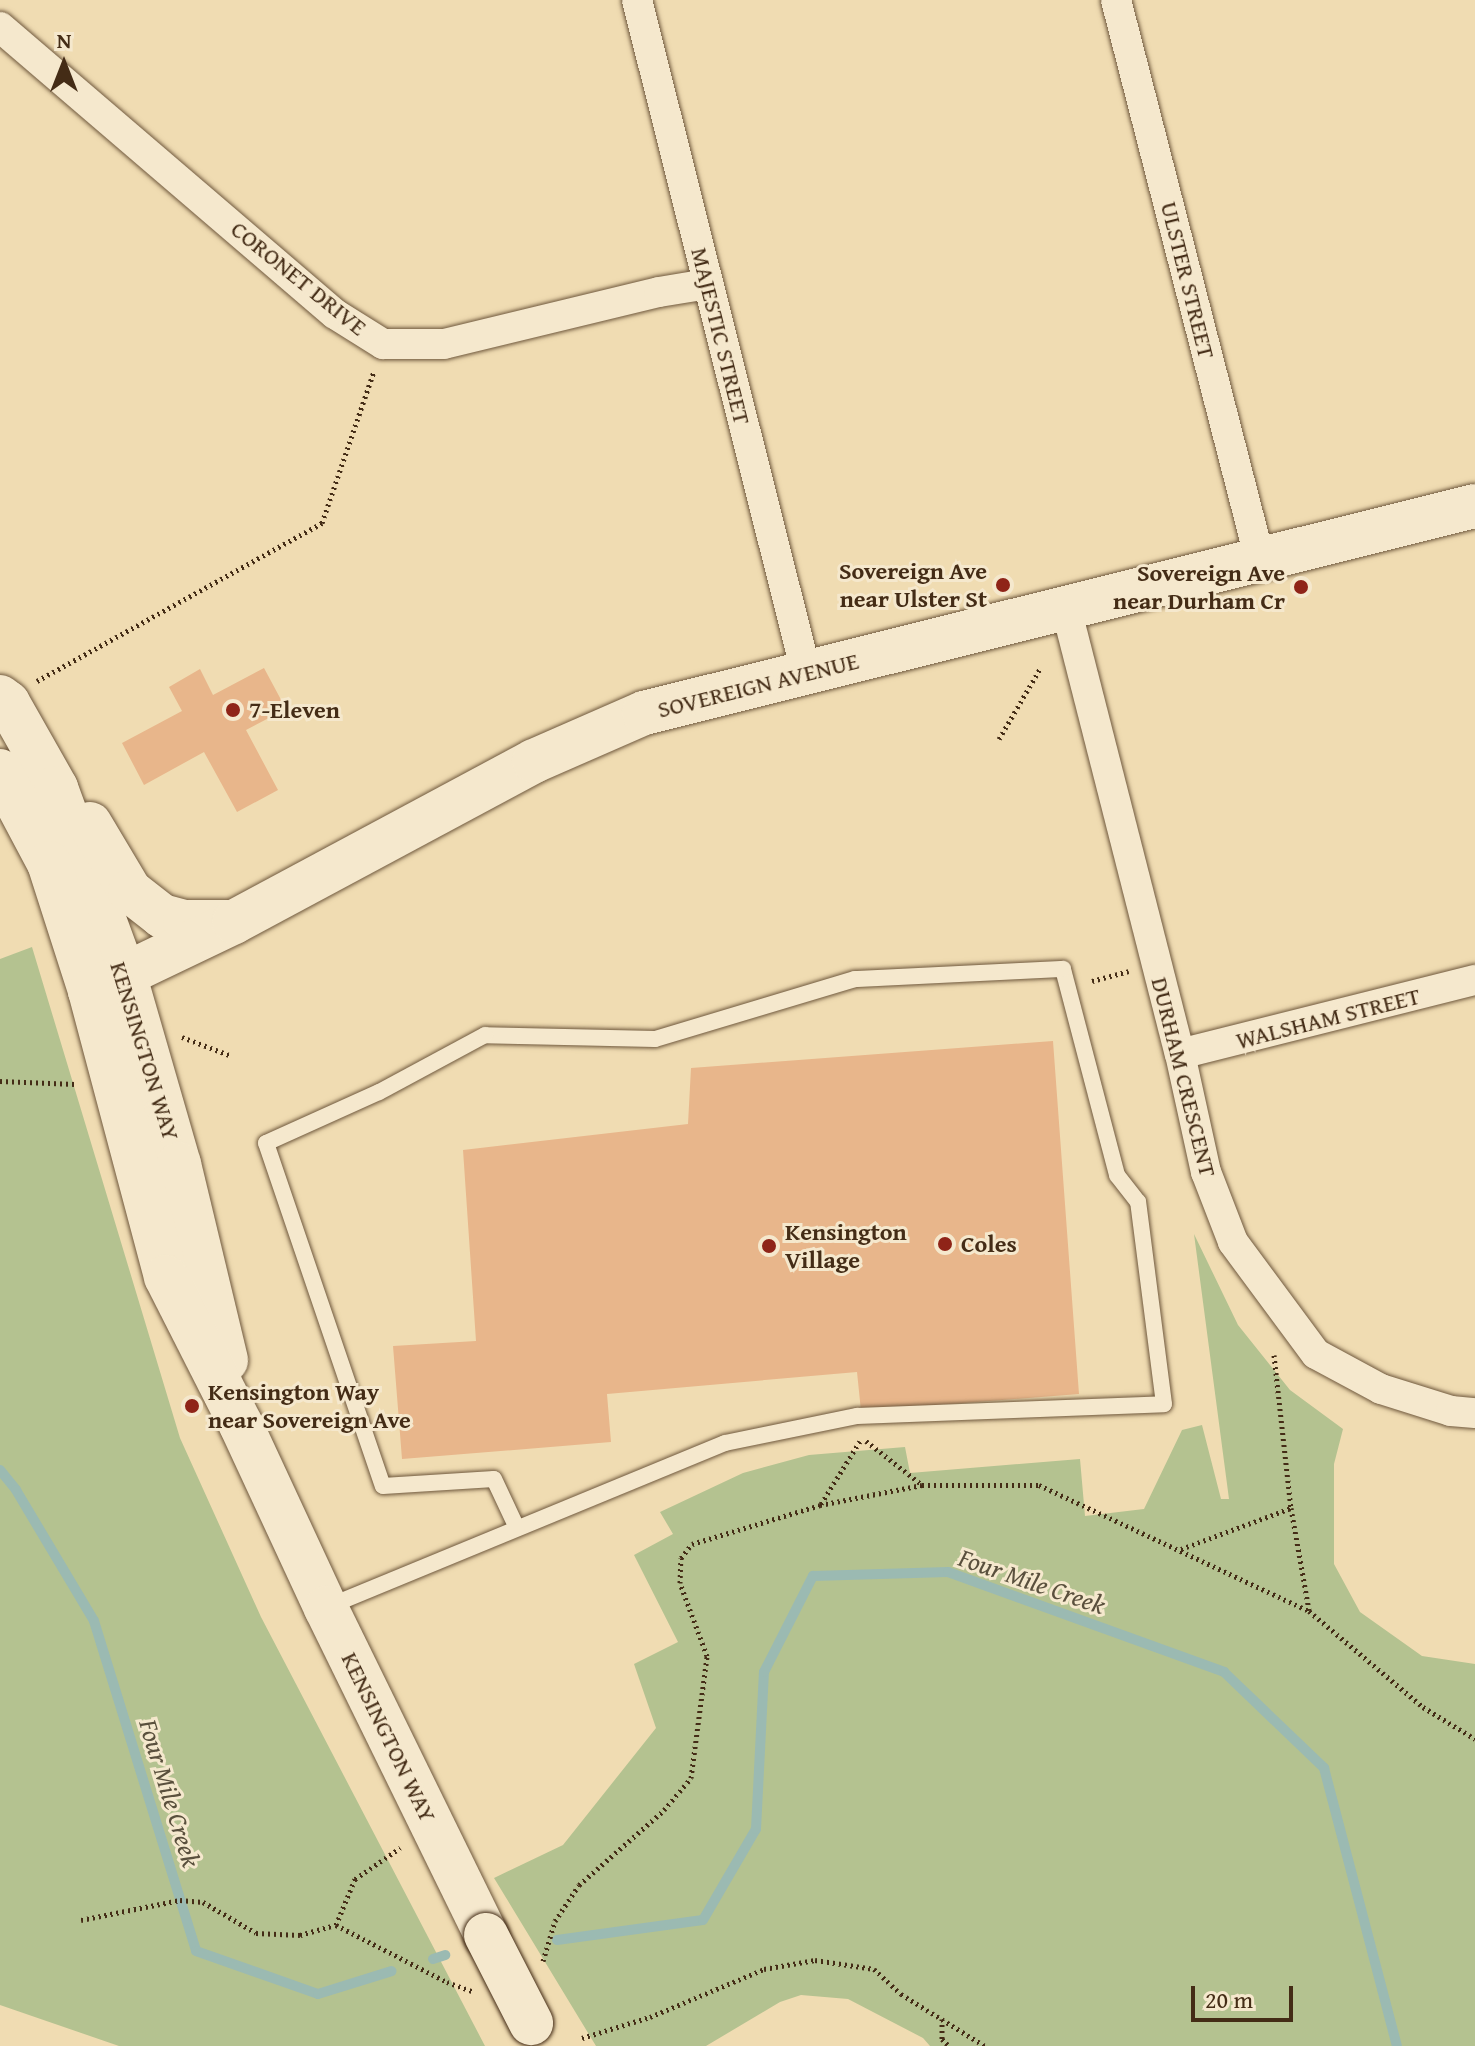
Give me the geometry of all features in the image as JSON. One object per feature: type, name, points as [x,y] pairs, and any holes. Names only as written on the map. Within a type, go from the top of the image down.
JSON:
[{"type":"street","name":"MAJESTIC STREET","points":[[637,0],[806,672]]},
{"type":"street","name":"ULSTER STREET","points":[[1116,0],[1260,560]]},
{"type":"street","name":"CORONET DRIVE","points":[[0,27],[335,314],[383,344],[444,344],[659,292],[708,284]]},
{"type":"street","name":"SOVEREIGN AVENUE","points":[[108,984],[234,922],[561,749],[644,713],[1475,506]]},
{"type":"street","name":"DURHAM CRESCENT","points":[[1066,608],[1180,1054],[1206,1172],[1233,1242],[1316,1354],[1381,1389],[1451,1411],[1475,1413]]},
{"type":"street","name":"KENSINGTON WAY","points":[[4,700],[56,788],[108,984],[113,1074],[166,1277],[241,1425],[326,1608],[486,1935],[552,2036]]},
{"type":"street","name":"KENSINGTON WAY","points":[[0,771],[108,984],[186,1193],[241,1425]]},
{"type":"street","points":[[56,788],[88,819],[130,891],[162,916],[185,922],[234,922]]},
{"type":"street","name":"WALSHAM STREET","points":[[1180,1054],[1475,980]]},
{"type":"lane","points":[[326,1608],[725,1443],[857,1416],[1164,1404],[1138,1202],[1117,1175],[1063,969],[855,979],[655,1039],[485,1035],[379,1092],[266,1143],[383,1486],[494,1479],[517,1528]]},
{"type":"path","points":[[4,700],[322,523],[383,344]]},
{"type":"path","points":[[999,739],[1041,667]]},
{"type":"path","points":[[1068,987],[1156,965]]},
{"type":"path","points":[[0,1081],[86,1084],[113,1074]]},
{"type":"path","points":[[1270,1343],[1277,1364],[1291,1508],[1309,1611]]},
{"type":"path","points":[[857,1416],[862,1438],[922,1485]]},
{"type":"path","points":[[820,1505],[862,1438]]},
{"type":"path","points":[[555,1921],[579,1885],[664,1810],[691,1778],[707,1656],[680,1583],[681,1558],[692,1544],[820,1505],[922,1485],[1039,1485],[1309,1611],[1423,1707],[1475,1739]]},
{"type":"path","points":[[1180,1550],[1291,1508]]},
{"type":"path","points":[[81,1920],[180,1900],[203,1902],[256,1933],[300,1935],[336,1925],[355,1879],[400,1848]]},
{"type":"path","points":[[552,2036],[650,2017],[764,1969],[815,1960],[874,1969],[901,1994],[985,2046]]},
{"type":"path","points":[[942,2018],[942,2039],[949,2046]]},
{"type":"green space","points":[[32,947],[180,1438],[261,1617],[485,2046],[119,2046],[0,2005],[0,959]]},
{"type":"green space","points":[[1194,1234],[1238,1325],[1290,1390],[1343,1429],[1334,1464],[1334,1564],[1360,1612],[1422,1656],[1475,1664],[1475,2046],[930,2046],[923,2038],[848,1999],[801,1995],[780,2002],[706,2046],[596,2046],[494,1878],[563,1845],[656,1728],[634,1664],[678,1642],[634,1555],[673,1534],[660,1512],[743,1473],[809,1455],[905,1447],[910,1473],[1080,1459],[1085,1516],[1144,1509],[1182,1430],[1202,1425],[1221,1499],[1229,1499]]},
{"type":"building","points":[[264,668],[286,709],[246,730],[278,790],[237,812],[204,752],[144,785],[122,743],[182,711],[169,687],[200,669],[213,695]]},
{"type":"building","name":"Kensington Village","points":[[1053,1041],[1079,1394],[861,1411],[857,1372],[607,1394],[611,1442],[402,1459],[393,1346],[476,1341],[463,1150],[688,1124],[691,1068]]},
{"type":"waterway","name":"Four Mile Creek","points":[[0,1470],[16,1490],[94,1621],[196,1951],[318,1994],[392,1971]]},
{"type":"waterway","name":"Four Mile Creek","points":[[557,1940],[703,1920],[756,1829],[764,1672],[813,1576],[948,1572],[1224,1672],[1324,1768],[1397,2046]]},
{"type":"waterway","name":"Four Mile Creek","points":[[433,1959],[445,1955]]},
{"type":"place","name":"Sovereign Ave near Ulster St","points":[[1003,585]]},
{"type":"place","name":"Sovereign Ave near Durham Cr","points":[[1301,587]]},
{"type":"place","name":"7-Eleven","points":[[233,710]]},
{"type":"place","name":"Coles","points":[[945,1244]]},
{"type":"place","name":"Kensington Village","points":[[769,1246]]},
{"type":"place","name":"Kensington Way near Sovereign Ave","points":[[192,1406]]}]
